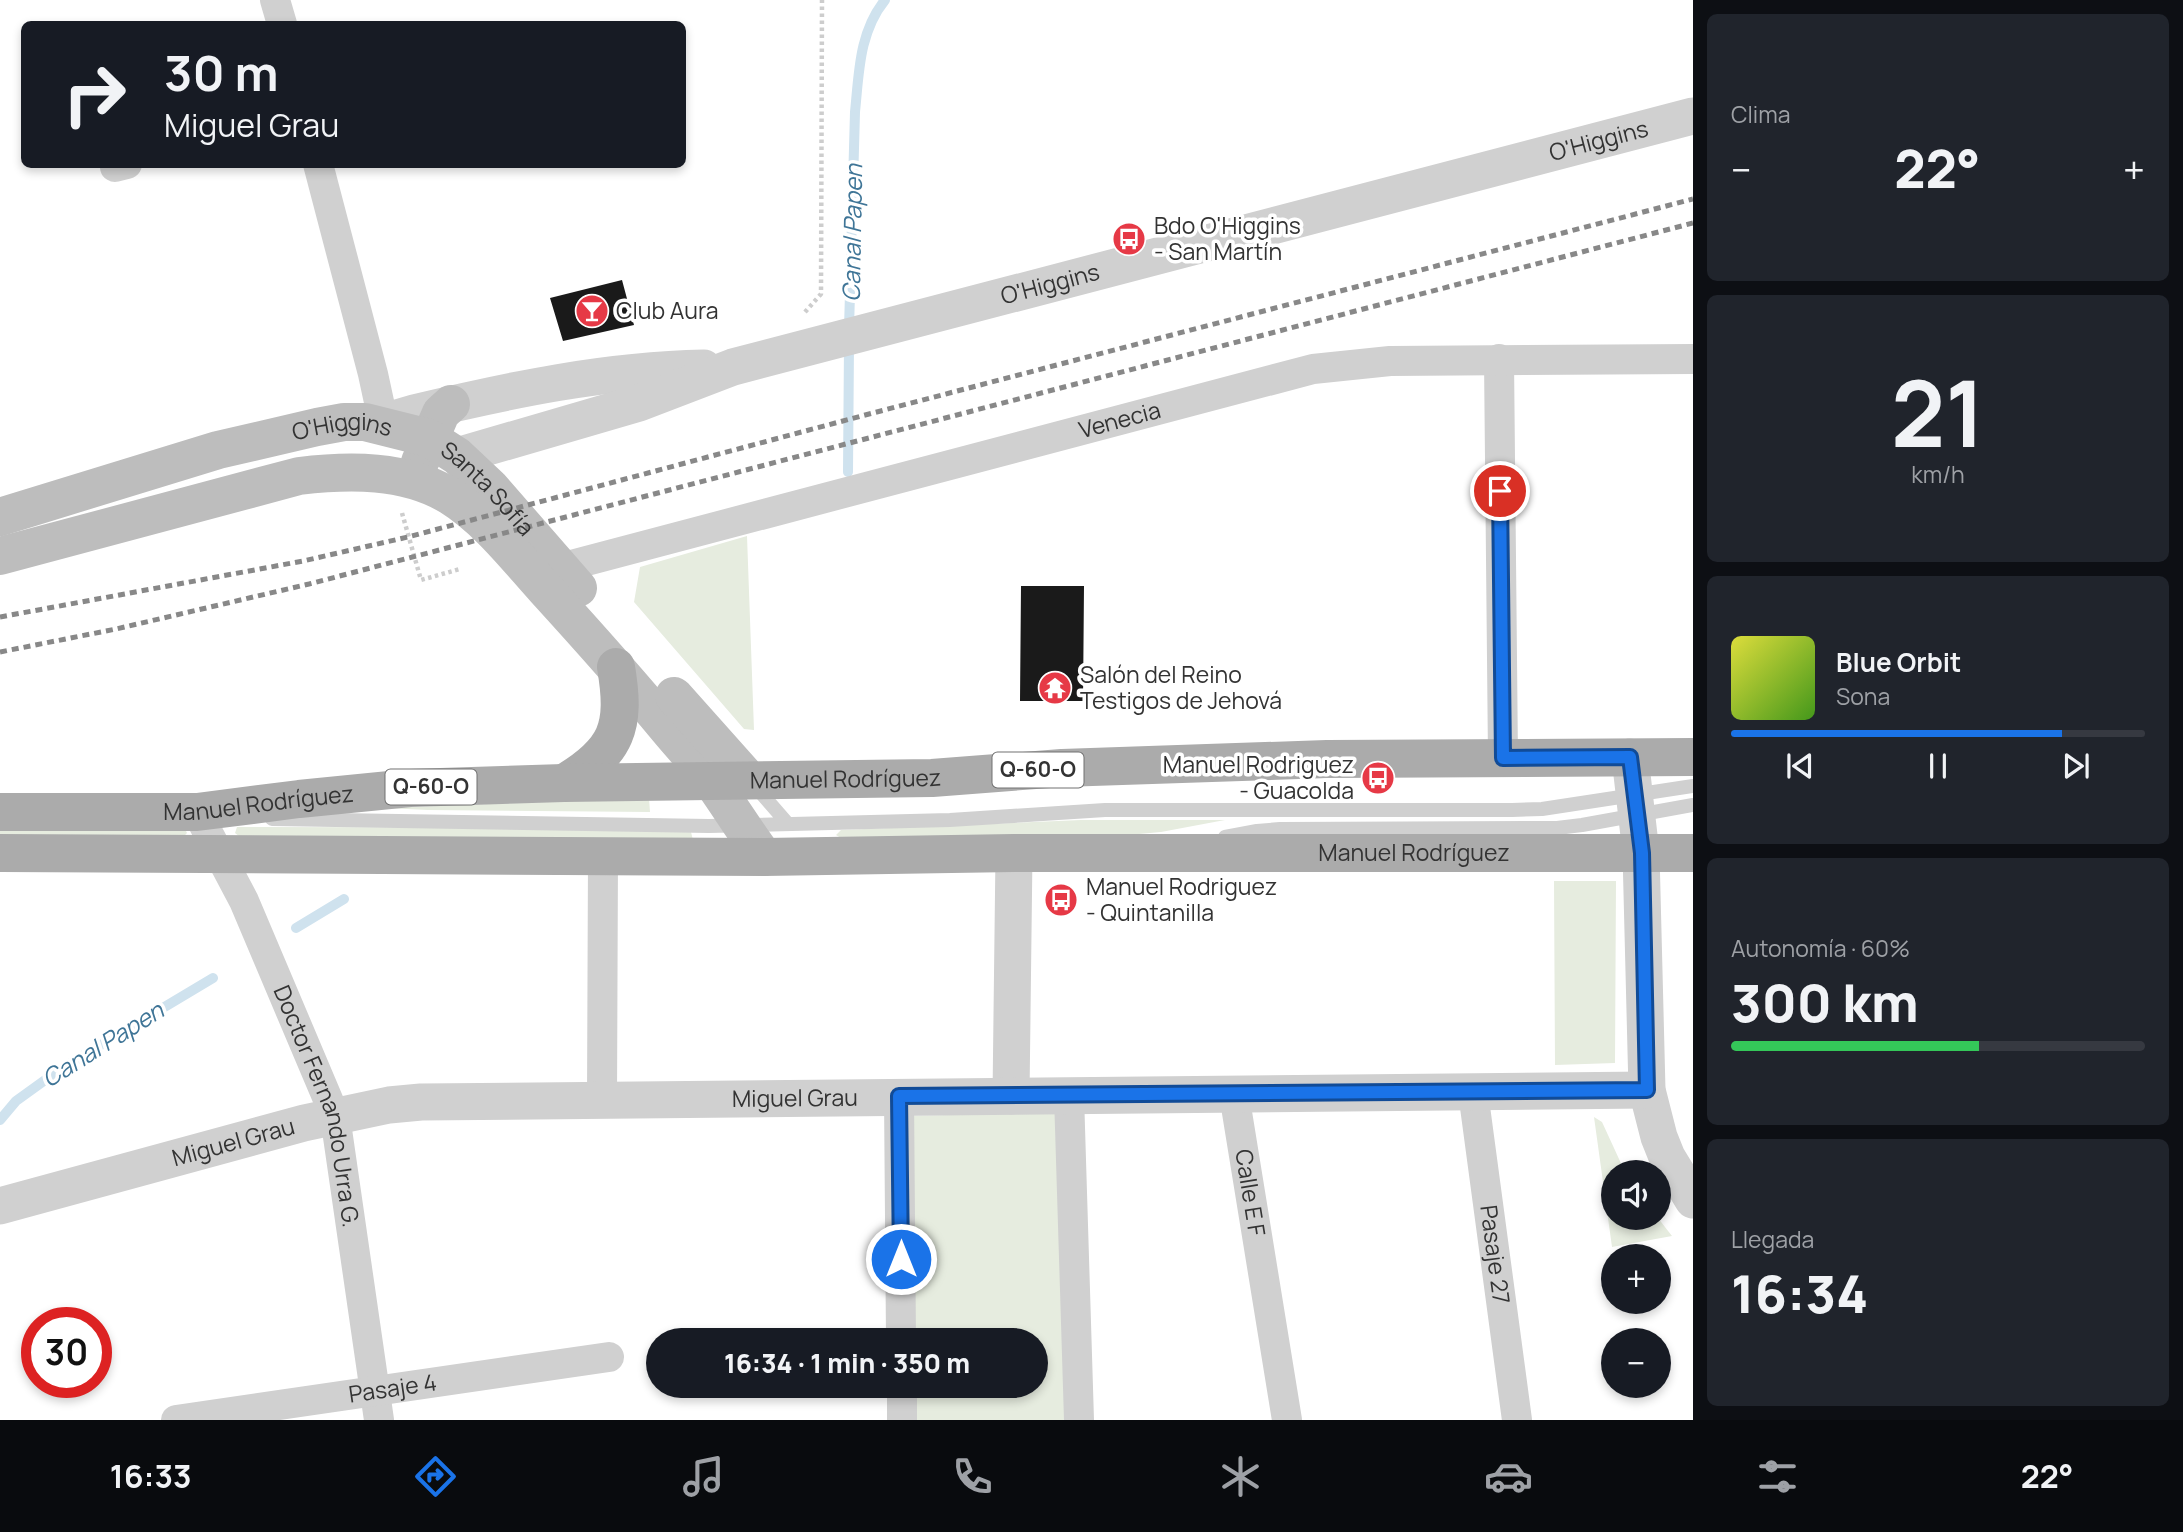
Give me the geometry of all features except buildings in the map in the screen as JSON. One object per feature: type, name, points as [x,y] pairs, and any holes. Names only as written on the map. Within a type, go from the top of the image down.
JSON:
[{"type":"main road","points":[[406,491],[443,447],[441,413],[451,404]]},
{"type":"main road","name":"O'Higgins","points":[[0,517],[245,443],[344,422],[384,425]]},
{"type":"main road","name":"Santa Sofía","points":[[384,425],[443,447],[490,487],[560,568],[731,781],[740,825],[764,857]]},
{"type":"main road","name":"O'Higgins","points":[[0,556],[299,476],[348,471],[370,473],[406,491]]},
{"type":"main road","name":"Santa Sofía","points":[[406,491],[450,496],[477,518],[616,667],[731,781]]},
{"type":"main road","points":[[564,783],[596,762],[612,742],[620,705],[616,667]]},
{"type":"main road","name":"Manuel Rodríguez","points":[[0,813],[197,813],[410,788],[933,778],[1062,768],[1314,759],[1693,757]]},
{"type":"main road","name":"Manuel Rodríguez","points":[[0,853],[764,857],[1014,853],[1693,853]]},
{"type":"street","points":[[275,0],[281,21]]},
{"type":"street","name":"O'Higgins","points":[[443,447],[639,403],[733,368],[1693,116]]},
{"type":"street","points":[[319,168],[384,425]]},
{"type":"street","points":[[1499,359],[1503,758]]},
{"type":"street","name":"Venecia","points":[[560,568],[1288,375],[1343,364],[1499,359],[1693,359]]},
{"type":"street","name":"O'Higgins","points":[[384,425],[397,418],[451,404],[551,383],[627,372],[733,368]]},
{"type":"street","points":[[1630,757],[1642,853],[1647,1090],[1658,1137],[1693,1200]]},
{"type":"street","name":"Doctor Fernando Urra G.","points":[[197,813],[244,901],[335,1116],[377,1406]]},
{"type":"street","points":[[1011,1096],[1014,853]]},
{"type":"street","points":[[602,1099],[603,856]]},
{"type":"street","name":"Miguel Grau","points":[[0,1206],[335,1116],[389,1105],[421,1102],[1647,1090]]},
{"type":"street","name":"Pasaje 27","points":[[1473,1092],[1517,1420]]},
{"type":"street","name":"Calle E F","points":[[1234,1094],[1284,1420]]},
{"type":"street","points":[[1069,1095],[1079,1420]]},
{"type":"street","points":[[899,1096],[901,1328]]},
{"type":"street","name":"Pasaje 4","points":[[176,1420],[377,1406],[609,1357]]},
{"type":"street","points":[[901,1398],[902,1420]]},
{"type":"lane","points":[[731,781],[788,824]]},
{"type":"lane","points":[[1178,853],[1230,836],[1257,831],[1528,829],[1582,825],[1693,786]]},
{"type":"lane","points":[[197,813],[308,820],[740,825],[950,820],[1105,810],[1532,809],[1636,804],[1693,805]]},
{"type":"path","points":[[804,349],[788,332],[821,294],[822,0]]},
{"type":"path","points":[[406,491],[421,580],[460,569]]},
{"type":"shaded area","points":[[747,536],[754,730],[744,729],[634,602],[640,567]]},
{"type":"shaded area","points":[[649,798],[650,812],[385,808]]},
{"type":"shaded area","points":[[1081,820],[1225,820],[1161,832],[1117,836],[841,838],[836,835],[841,830]]},
{"type":"shaded area","points":[[237,827],[690,828],[693,840],[240,837],[235,833]]},
{"type":"shaded area","points":[[0,828],[185,829],[187,833],[184,836],[0,838]]},
{"type":"shaded area","points":[[1554,881],[1616,881],[1615,1063],[1555,1065]]},
{"type":"shaded area","points":[[1080,1112],[1084,1420],[912,1420],[911,1398],[1048,1398],[1048,1328],[910,1328],[904,1116]]},
{"type":"shaded area","points":[[1594,1117],[1602,1122],[1619,1160],[1601,1160],[1601,1168]]},
{"type":"shaded area","points":[[1610,1230],[1667,1230],[1672,1236],[1628,1244],[1612,1244]]},
{"type":"waterway","name":"Canal Papen","points":[[849,329],[858,83],[865,39],[876,12],[885,0]]},
{"type":"waterway","name":"Canal Papen","points":[[848,472],[849,344]]},
{"type":"waterway","name":"Canal Papen","points":[[296,928],[344,899]]},
{"type":"waterway","name":"Canal Papen","points":[[0,1120],[16,1101],[59,1070],[213,978]]},
{"type":"railway","points":[[0,617],[303,561],[408,537],[1693,199]]},
{"type":"railway","points":[[0,652],[116,629],[309,584],[1693,223]]},
{"type":"place","name":"Bdo O'Higgins - San Martín","points":[[1129,239]]},
{"type":"place","name":"Club Aura","points":[[592,311]]},
{"type":"place","name":"Salón del Reino Testigos de Jehová","points":[[1055,688]]},
{"type":"place","name":"Manuel Rodriguez - Guacolda","points":[[1378,778]]},
{"type":"place","name":"Manuel Rodriguez - Quintanilla","points":[[1061,900]]},
{"type":"route","points":[[901,1259],[899,1096],[1647,1090],[1642,853],[1630,757],[1503,758],[1500,491]]}]
